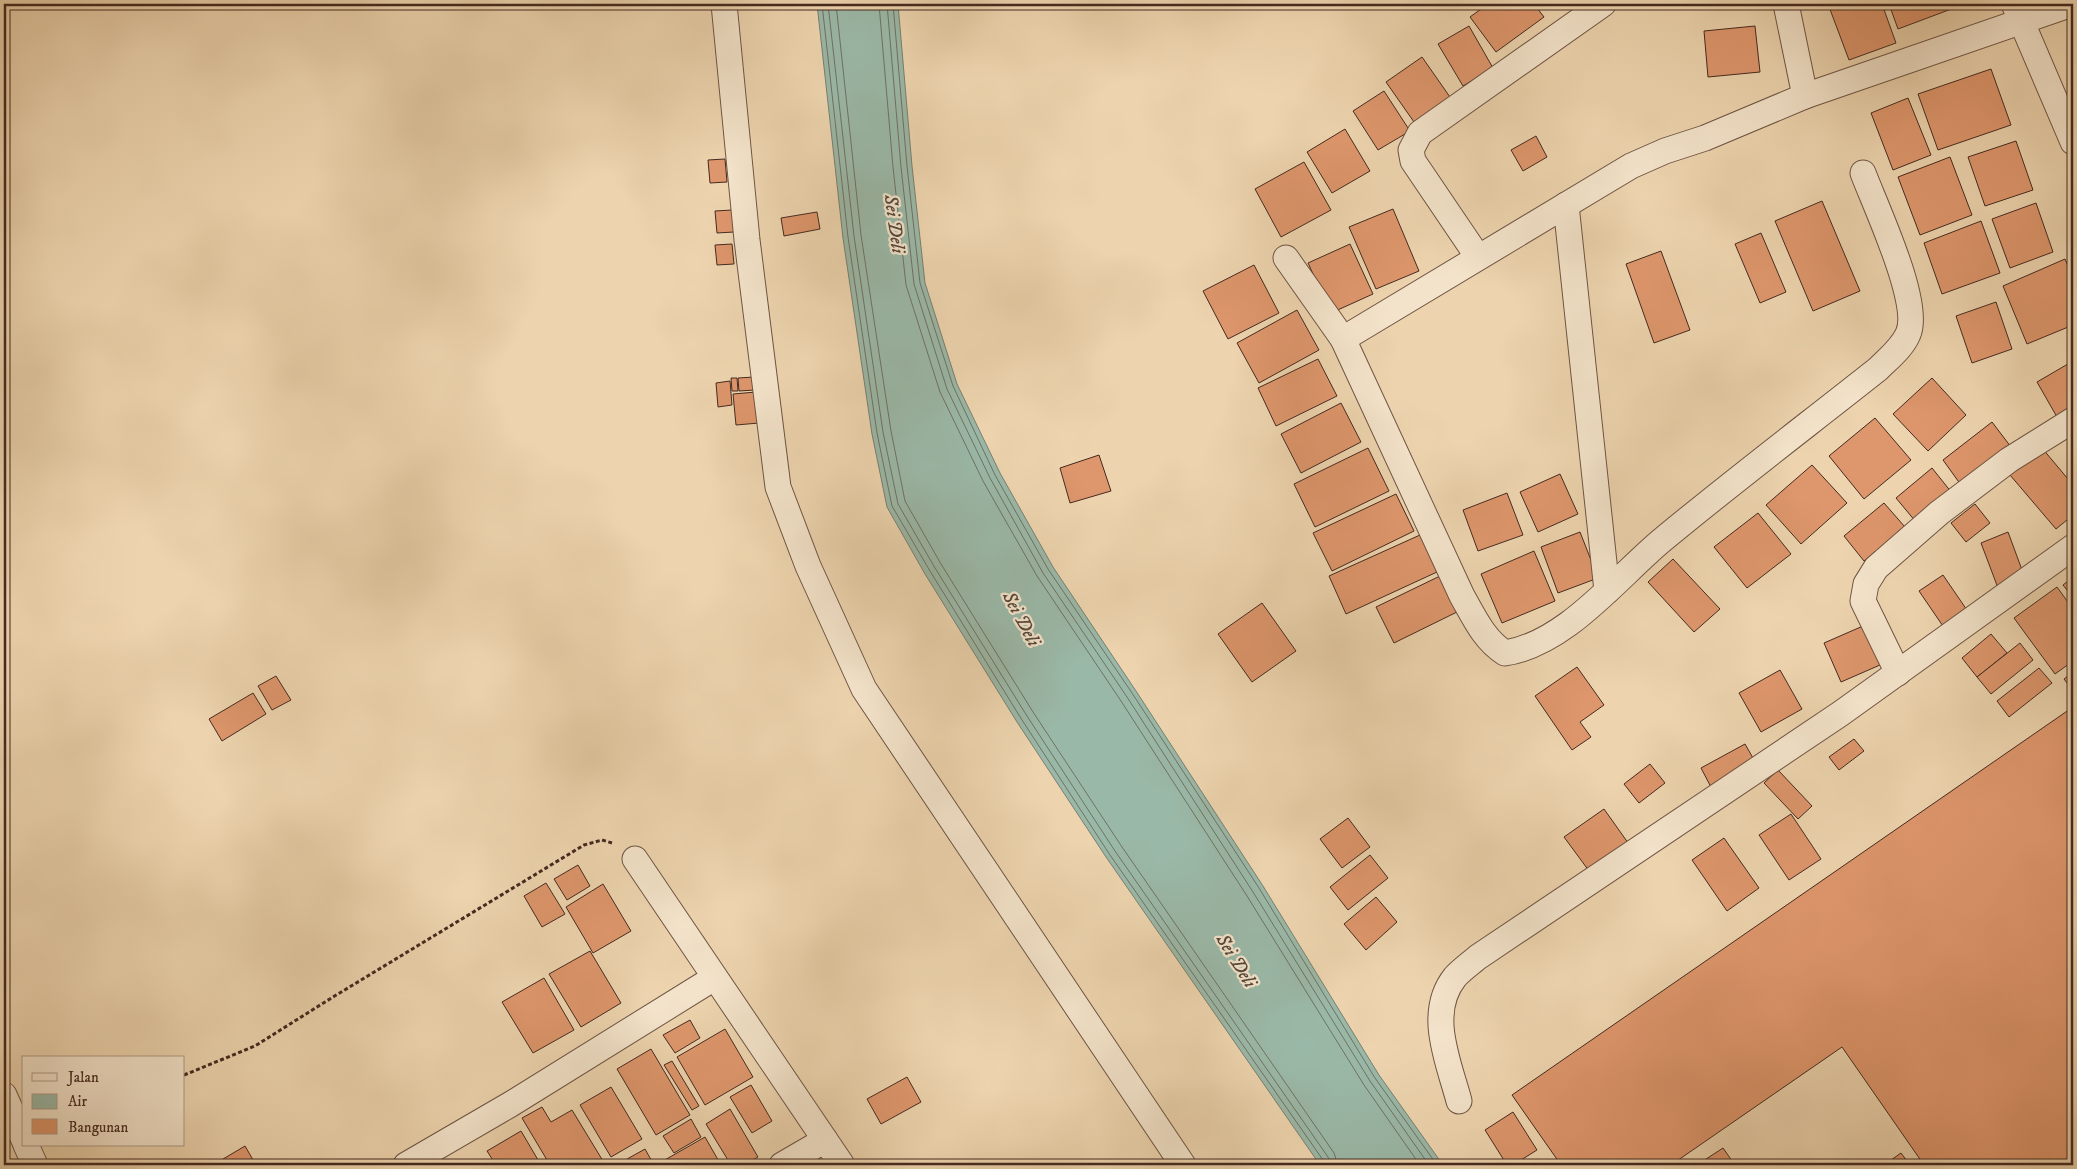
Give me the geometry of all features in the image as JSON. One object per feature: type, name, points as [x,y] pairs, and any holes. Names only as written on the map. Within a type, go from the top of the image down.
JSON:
[{"type":"street","points":[[724,4],[747,240],[778,487],[808,566],[864,688],[1183,1165]]},
{"type":"street","points":[[1478,257],[1413,161],[1411,150],[1420,133],[1603,4]]},
{"type":"street","points":[[1786,4],[1805,96]]},
{"type":"street","points":[[1342,339],[1631,166],[2018,13],[2072,4]]},
{"type":"street","points":[[2018,13],[2073,142]]},
{"type":"street","points":[[1286,258],[1342,339],[1462,596],[1481,630],[1494,646],[1505,653],[1513,652],[1531,646],[1553,635],[1607,591],[1660,542],[1878,369],[1897,350],[1908,333],[1912,317],[1910,304],[1897,262],[1863,173]]},
{"type":"street","points":[[1566,205],[1607,591]]},
{"type":"street","points":[[1898,673],[1863,601],[1866,584],[1876,568],[1939,513],[2009,460],[2073,420]]},
{"type":"street","points":[[1459,1101],[1440,1032],[1444,997],[1454,977],[1478,957],[1898,673],[2073,547]]},
{"type":"street","points":[[634,859],[842,1165]]},
{"type":"street","points":[[406,1165],[510,1104],[714,978]]},
{"type":"street","points":[[4,1095],[22,1136]]},
{"type":"street","points":[[782,1165],[825,1140]]},
{"type":"street","points":[[26,1146],[35,1165]]},
{"type":"path","points":[[185,1075],[255,1046],[332,997],[584,845],[602,840],[620,846],[634,859]]},
{"type":"water","name":"Sei Deli","points":[[817,4],[898,4],[912,166],[925,283],[957,384],[1000,473],[1053,567],[1263,886],[1379,1075],[1443,1165],[1320,1165],[1106,857],[1017,722],[925,574],[887,507],[872,434],[843,238]]},
{"type":"building","points":[[1488,4],[1534,4],[1544,17],[1496,52],[1470,17]]},
{"type":"building","points":[[1828,4],[1882,4],[1896,43],[1849,60]]},
{"type":"building","points":[[1889,4],[1961,4],[1962,5],[1898,29]]},
{"type":"building","points":[[1469,26],[1493,68],[1463,86],[1438,44]]},
{"type":"building","points":[[1755,26],[1760,72],[1708,77],[1704,31]]},
{"type":"building","points":[[1422,57],[1450,97],[1414,122],[1386,82]]},
{"type":"building","points":[[1991,69],[2011,125],[1938,150],[1918,94]]},
{"type":"building","points":[[1384,91],[1410,131],[1378,150],[1353,111]]},
{"type":"building","points":[[1908,98],[1931,155],[1893,170],[1871,113]]},
{"type":"building","points":[[1345,129],[1370,171],[1332,193],[1307,152]]},
{"type":"building","points":[[1536,136],[1547,157],[1523,171],[1511,150]]},
{"type":"building","points":[[2016,141],[2033,190],[1985,206],[1968,157]]},
{"type":"building","points":[[1950,157],[1972,215],[1920,235],[1898,177]]},
{"type":"building","points":[[725,159],[727,182],[710,183],[708,160]]},
{"type":"building","points":[[1304,162],[1331,210],[1281,237],[1255,189]]},
{"type":"building","points":[[1822,201],[1860,291],[1813,311],[1775,221]]},
{"type":"building","points":[[2036,203],[2053,252],[2010,268],[1992,219]]},
{"type":"building","points":[[1393,209],[1419,271],[1376,289],[1349,227]]},
{"type":"building","points":[[732,210],[734,232],[717,233],[715,211]]},
{"type":"building","points":[[817,212],[820,229],[784,236],[781,218]]},
{"type":"building","points":[[1981,221],[2000,273],[1942,294],[1924,243]]},
{"type":"building","points":[[1761,233],[1786,292],[1760,303],[1735,244]]},
{"type":"building","points":[[732,244],[734,264],[717,265],[715,245]]},
{"type":"building","points":[[1350,244],[1373,294],[1331,313],[1308,263]]},
{"type":"building","points":[[1661,251],[1690,330],[1654,343],[1626,264]]},
{"type":"building","points":[[2065,259],[2073,278],[2073,325],[2027,344],[2003,286]]},
{"type":"building","points":[[1254,265],[1279,313],[1228,339],[1203,291]]},
{"type":"building","points":[[1996,302],[2012,349],[1972,363],[1956,316]]},
{"type":"building","points":[[1297,310],[1319,350],[1259,383],[1237,343]]},
{"type":"building","points":[[1318,359],[1337,396],[1276,426],[1258,388]]},
{"type":"building","points":[[2073,361],[2073,407],[2057,417],[2037,382]]},
{"type":"building","points":[[754,377],[755,390],[739,391],[738,378]]},
{"type":"building","points":[[731,378],[737,378],[738,391],[732,391]]},
{"type":"building","points":[[1932,378],[1966,415],[1928,451],[1893,414]]},
{"type":"building","points":[[730,381],[732,405],[718,407],[716,383]]},
{"type":"building","points":[[756,392],[759,423],[736,425],[733,394]]},
{"type":"building","points":[[1341,403],[1361,442],[1301,473],[1281,434]]},
{"type":"building","points":[[1875,418],[1911,460],[1864,499],[1829,456]]},
{"type":"building","points":[[1992,422],[2011,447],[1961,485],[1943,460]]},
{"type":"building","points":[[1368,448],[1389,491],[1315,527],[1294,484]]},
{"type":"building","points":[[2042,448],[2073,485],[2073,515],[2056,529],[2010,475]]},
{"type":"building","points":[[1099,455],[1111,491],[1070,503],[1060,468]]},
{"type":"building","points":[[1812,465],[1847,503],[1801,544],[1766,505]]},
{"type":"building","points":[[1932,468],[1952,493],[1916,522],[1896,498]]},
{"type":"building","points":[[1560,474],[1578,514],[1538,532],[1520,492]]},
{"type":"building","points":[[1507,493],[1523,535],[1478,551],[1463,510]]},
{"type":"building","points":[[1396,494],[1414,531],[1332,571],[1313,533]]},
{"type":"building","points":[[1884,503],[1905,527],[1864,561],[1844,536]]},
{"type":"building","points":[[1975,504],[1990,523],[1966,542],[1951,523]]},
{"type":"building","points":[[1758,513],[1791,554],[1747,588],[1714,547]]},
{"type":"building","points":[[1580,532],[1598,578],[1558,593],[1541,547]]},
{"type":"building","points":[[2008,532],[2025,578],[1998,588],[1981,543]]},
{"type":"building","points":[[1420,535],[1437,572],[1346,614],[1329,576]]},
{"type":"building","points":[[1534,551],[1555,601],[1502,623],[1481,574]]},
{"type":"building","points":[[1673,559],[1720,609],[1694,632],[1648,582]]},
{"type":"building","points":[[1943,575],[1971,616],[1947,632],[1919,591]]},
{"type":"building","points":[[1440,576],[1457,612],[1394,643],[1376,607]]},
{"type":"building","points":[[2073,577],[2073,598],[2063,585]]},
{"type":"building","points":[[2057,587],[2073,609],[2073,661],[2055,674],[2014,618]]},
{"type":"building","points":[[1262,603],[1296,651],[1252,682],[1218,634]]},
{"type":"building","points":[[1863,626],[1880,665],[1841,682],[1824,643]]},
{"type":"building","points":[[1991,634],[2007,653],[1977,677],[1962,658]]},
{"type":"building","points":[[2020,643],[2033,660],[1991,694],[1977,677]]},
{"type":"building","points":[[1577,667],[1604,705],[1580,722],[1591,737],[1572,750],[1535,696]]},
{"type":"building","points":[[2039,668],[2052,683],[2009,717],[1997,701]]},
{"type":"building","points":[[1780,670],[1802,709],[1761,732],[1739,693]]},
{"type":"building","points":[[2073,672],[2073,691],[2064,679]]},
{"type":"building","points":[[276,676],[291,700],[272,710],[258,686]]},
{"type":"building","points":[[253,693],[266,714],[222,741],[209,719]]},
{"type":"building","points":[[2073,707],[2073,1165],[1924,1165],[1842,1047],[1671,1165],[1561,1165],[1512,1095]]},
{"type":"building","points":[[1854,739],[1864,751],[1839,770],[1829,757]]},
{"type":"building","points":[[1745,744],[1757,765],[1712,789],[1701,768]]},
{"type":"building","points":[[1650,764],[1665,783],[1639,803],[1624,784]]},
{"type":"building","points":[[1778,770],[1812,806],[1798,819],[1764,783]]},
{"type":"building","points":[[1604,809],[1631,847],[1592,875],[1564,837]]},
{"type":"building","points":[[1791,814],[1821,859],[1789,880],[1759,835]]},
{"type":"building","points":[[1348,818],[1370,847],[1342,868],[1320,839]]},
{"type":"building","points":[[1724,838],[1759,888],[1727,911],[1692,860]]},
{"type":"building","points":[[1370,855],[1388,878],[1348,910],[1330,887]]},
{"type":"building","points":[[578,865],[590,886],[567,900],[554,879]]},
{"type":"building","points":[[546,883],[565,914],[542,927],[524,896]]},
{"type":"building","points":[[603,884],[631,931],[593,953],[566,907]]},
{"type":"building","points":[[1376,897],[1397,922],[1366,950],[1344,924]]},
{"type":"building","points":[[590,951],[621,1003],[581,1027],[549,974]]},
{"type":"building","points":[[544,978],[574,1030],[533,1053],[502,1002]]},
{"type":"building","points":[[690,1020],[700,1038],[675,1053],[663,1035]]},
{"type":"building","points":[[725,1029],[753,1077],[705,1105],[677,1057]]},
{"type":"building","points":[[651,1049],[690,1115],[656,1135],[617,1069]]},
{"type":"building","points":[[672,1061],[699,1106],[692,1110],[664,1065]]},
{"type":"building","points":[[907,1077],[921,1102],[881,1124],[867,1099]]},
{"type":"building","points":[[751,1085],[772,1121],[752,1133],[730,1097]]},
{"type":"building","points":[[611,1087],[642,1139],[611,1157],[580,1105]]},
{"type":"building","points":[[542,1107],[551,1122],[572,1110],[603,1161],[595,1165],[550,1165],[522,1118]]},
{"type":"building","points":[[730,1109],[758,1157],[743,1165],[731,1165],[706,1124]]},
{"type":"building","points":[[1513,1112],[1537,1150],[1513,1165],[1507,1165],[1485,1130]]},
{"type":"building","points":[[691,1119],[701,1137],[674,1153],[663,1136]]},
{"type":"building","points":[[521,1131],[541,1165],[496,1165],[487,1151]]},
{"type":"building","points":[[705,1137],[721,1165],[666,1165],[663,1161]]},
{"type":"building","points":[[245,1146],[256,1165],[213,1165]]},
{"type":"building","points":[[4,1147],[10,1159],[4,1162]]},
{"type":"building","points":[[1723,1148],[1735,1165],[1697,1165]]},
{"type":"building","points":[[645,1149],[654,1165],[621,1165],[620,1163]]},
{"type":"building","points":[[1901,1153],[1910,1165],[1884,1165]]},
{"type":"building","points":[[1539,1159],[1543,1165],[1530,1165]]}]
